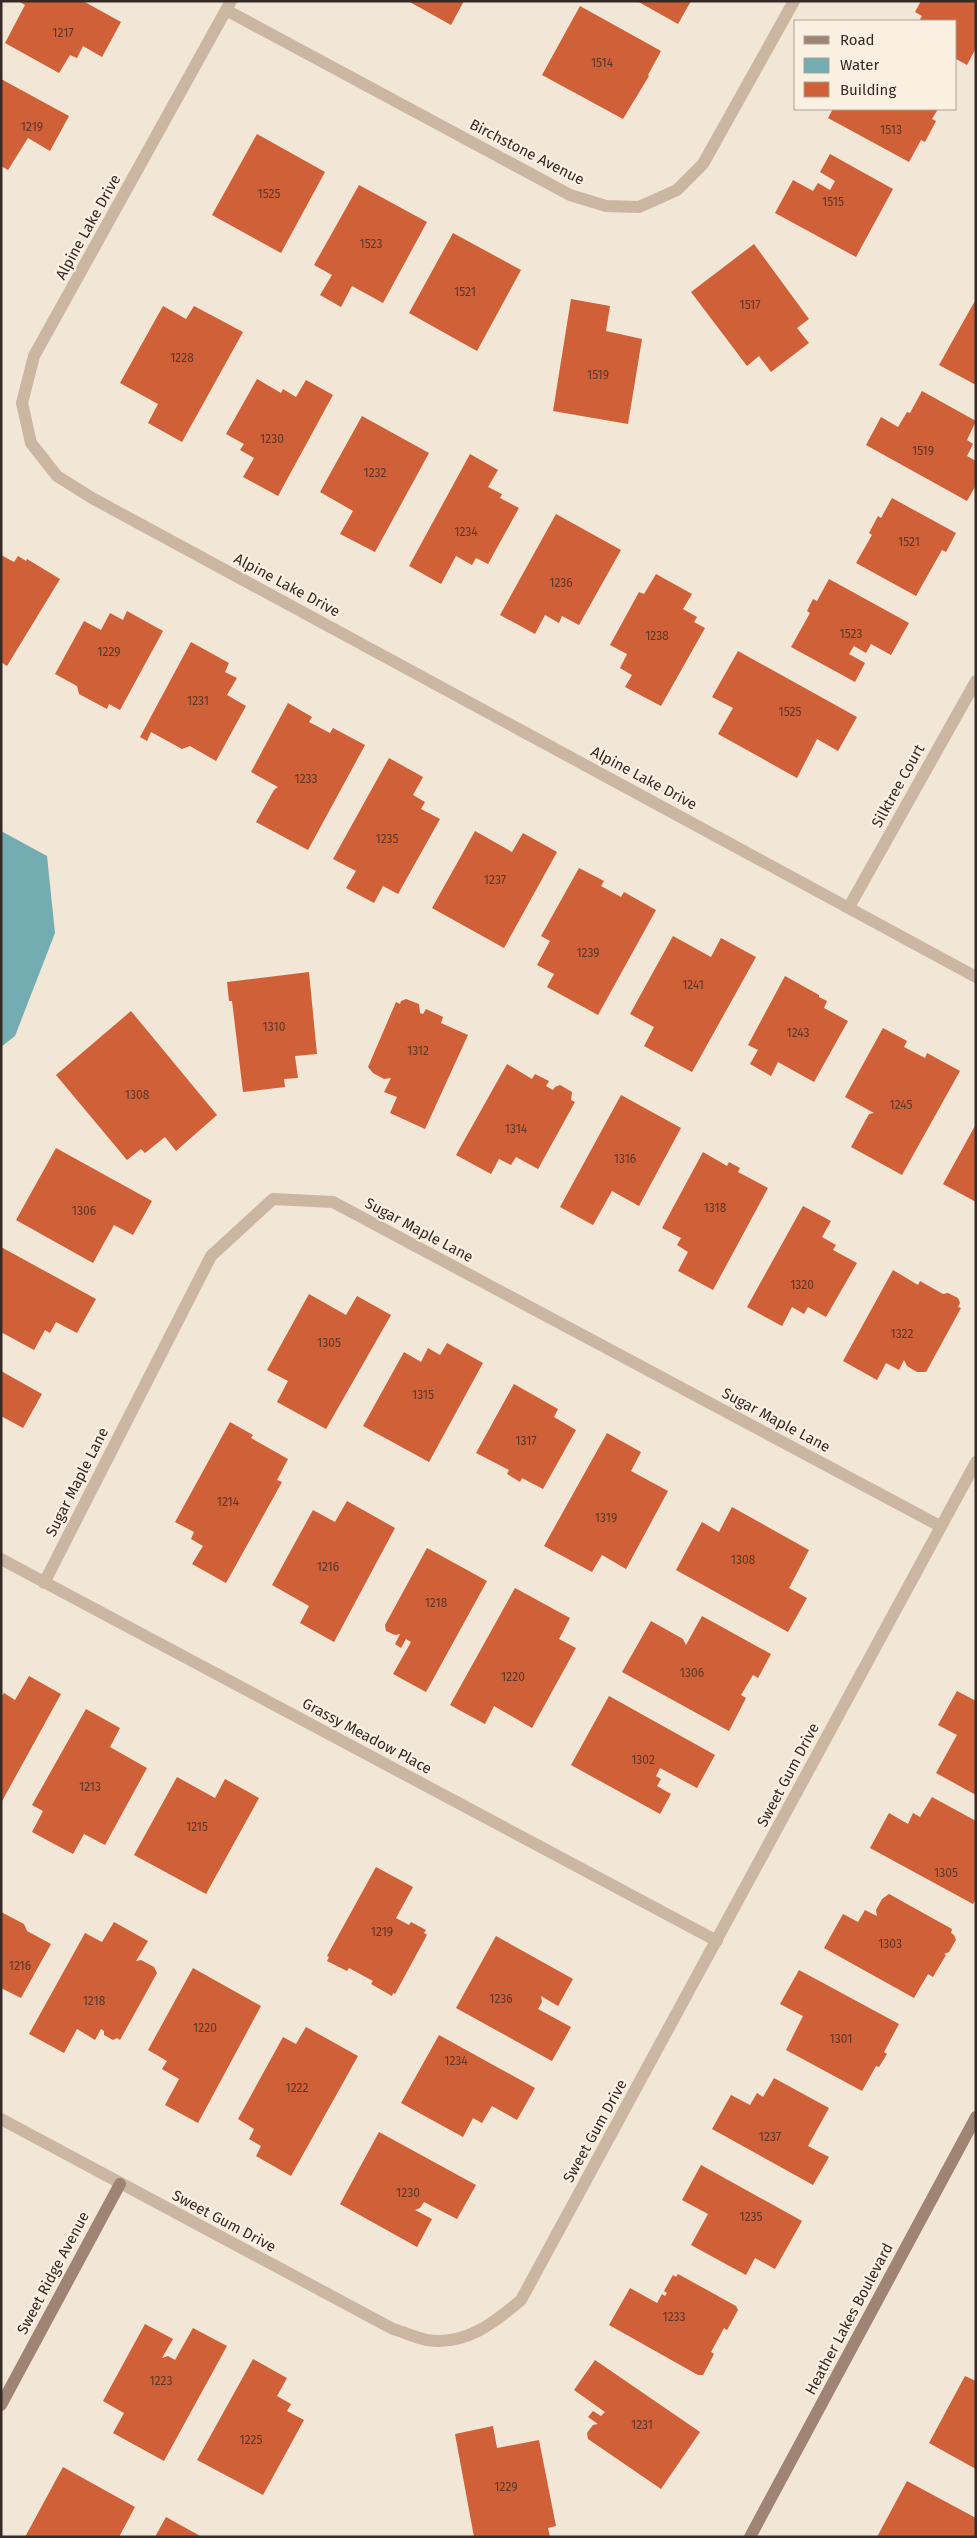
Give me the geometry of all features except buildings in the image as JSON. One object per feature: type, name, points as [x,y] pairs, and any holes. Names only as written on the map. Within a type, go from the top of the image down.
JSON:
[{"type":"street","name":"Birchstone Avenue","points":[[229,6],[570,195],[606,206],[639,207],[677,190],[703,164],[794,1]]},
{"type":"street","name":"Alpine Lake Drive","points":[[229,6],[34,356],[22,403],[31,443],[57,476],[92,498],[976,977]]},
{"type":"street","name":"Silktree Court","points":[[849,907],[976,681]]},
{"type":"street","name":"Sugar Maple Lane","points":[[44,1583],[211,1256],[272,1199],[333,1202],[940,1526]]},
{"type":"street","name":"Sweet Gum Drive","points":[[1,2119],[393,2329],[428,2340],[462,2339],[493,2324],[521,2300],[976,1462]]},
{"type":"street","name":"Grassy Meadow Place","points":[[1,1559],[717,1941]]},
{"type":"street","name":"Heather Lakes Boulevard","points":[[750,2537],[976,2117]]},
{"type":"street","name":"Sweet Ridge Avenue","points":[[1,2404],[120,2184]]},
{"type":"water","points":[[1,831],[47,856],[55,933],[15,1036],[1,1047]]}]
